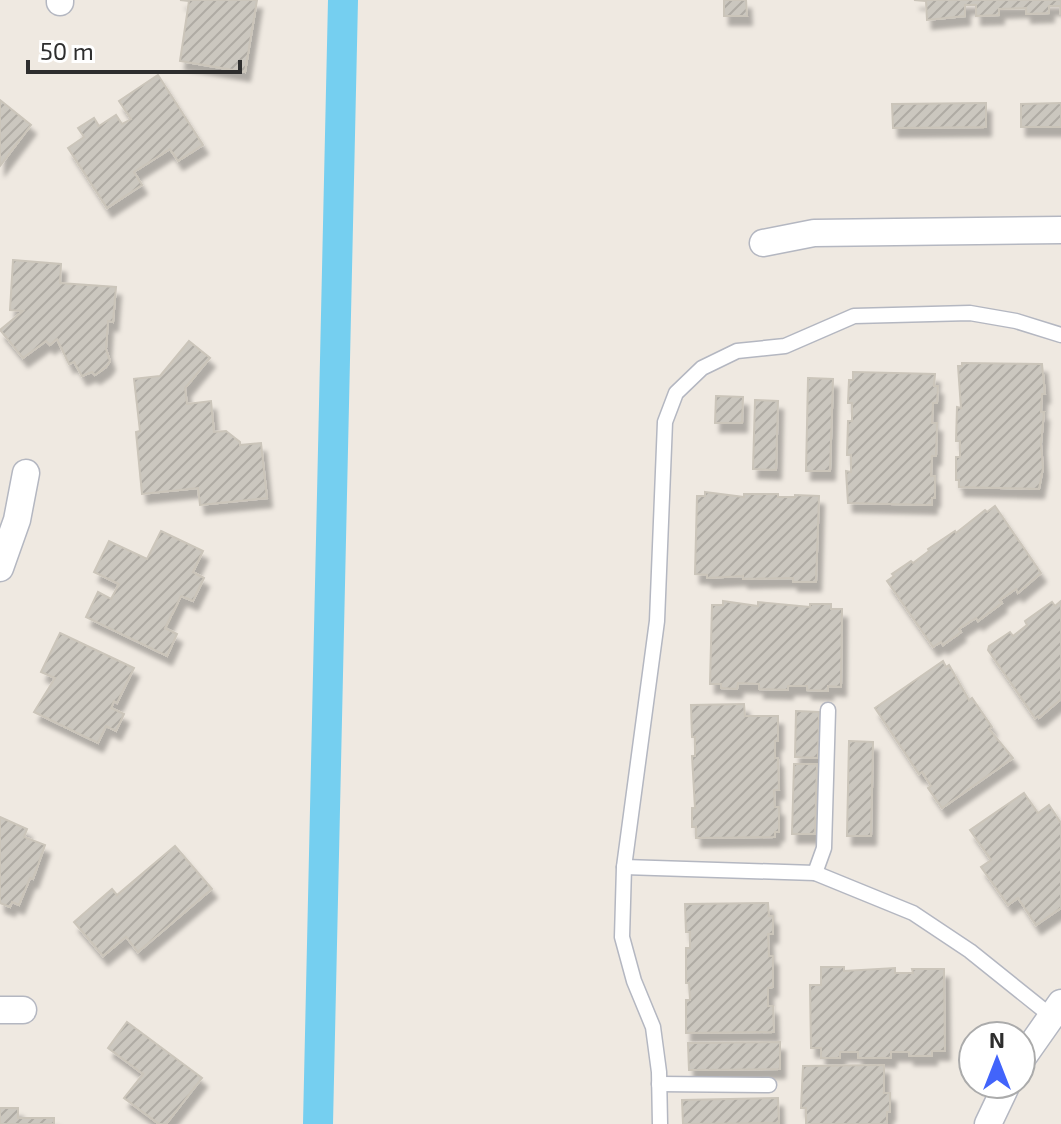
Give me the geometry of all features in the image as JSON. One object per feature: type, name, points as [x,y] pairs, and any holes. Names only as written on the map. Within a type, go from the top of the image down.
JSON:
[{"type":"street","points":[[763,243],[814,233],[1061,230]]},
{"type":"street","points":[[0,568],[17,520],[26,473]]},
{"type":"street","points":[[1037,1037],[1056,1010]]},
{"type":"street","points":[[988,1124],[999,1100]]},
{"type":"lane","points":[[660,1124],[653,1027],[634,981],[622,937],[624,867],[657,621],[665,422],[676,393],[702,368],[737,351],[785,346],[854,316],[970,313],[1016,321],[1061,335]]},
{"type":"lane","points":[[815,873],[824,848],[828,710]]},
{"type":"lane","points":[[624,867],[815,873],[913,913],[1056,1010]]},
{"type":"lane","points":[[659,1084],[769,1085]]},
{"type":"building","points":[[180,0],[257,0],[245,72],[180,61],[189,1]]},
{"type":"building","points":[[724,0],[746,0],[747,16],[724,16]]},
{"type":"building","points":[[914,0],[1061,0],[1061,15],[1060,6],[1049,6],[1049,13],[1026,14],[1026,8],[999,9],[999,15],[976,16],[976,5],[965,5],[965,16],[927,20],[926,1]]},
{"type":"building","points":[[158,75],[203,145],[178,161],[170,149],[134,172],[142,185],[107,208],[68,148],[84,137],[78,128],[94,118],[99,126],[116,115],[122,124],[131,119],[119,101]]},
{"type":"building","points":[[0,100],[31,125],[0,166]]},
{"type":"building","points":[[986,103],[986,127],[893,128],[892,104]]},
{"type":"building","points":[[1061,103],[1061,127],[1021,127],[1021,104]]},
{"type":"building","points":[[13,260],[61,264],[60,283],[116,287],[113,322],[108,321],[106,349],[110,361],[106,367],[95,375],[92,372],[82,376],[74,362],[69,364],[57,339],[50,345],[46,341],[23,358],[0,330],[23,311],[10,310]]},
{"type":"building","points":[[189,341],[210,358],[185,388],[187,404],[211,401],[214,432],[226,431],[240,445],[261,443],[267,498],[200,505],[198,488],[142,494],[134,379],[160,376]]},
{"type":"building","points":[[962,363],[1042,364],[1045,394],[1042,394],[1043,468],[1039,489],[959,487],[956,457],[960,457],[960,441],[956,441],[957,407],[961,408],[958,366]]},
{"type":"building","points":[[853,372],[935,374],[934,386],[938,386],[937,403],[933,403],[932,423],[937,423],[936,456],[932,456],[931,476],[935,476],[935,498],[932,498],[932,505],[848,503],[846,471],[851,472],[851,455],[847,455],[848,421],[852,421],[852,403],[848,403],[849,380],[853,380]]},
{"type":"building","points":[[808,378],[833,379],[830,471],[806,471]]},
{"type":"building","points":[[716,396],[743,397],[742,423],[715,423]]},
{"type":"building","points":[[755,400],[778,401],[776,470],[753,469]]},
{"type":"building","points":[[705,492],[744,497],[744,494],[819,496],[816,582],[793,582],[793,578],[743,579],[743,576],[707,578],[707,575],[695,574],[697,496],[705,496]]},
{"type":"building","points":[[995,506],[1041,573],[1018,593],[1016,589],[1000,600],[1002,603],[978,621],[976,618],[959,629],[961,632],[943,645],[941,642],[933,647],[887,581],[894,576],[892,574],[911,561],[913,563],[928,549]]},
{"type":"building","points":[[161,531],[203,551],[193,572],[204,578],[193,601],[181,596],[165,628],[177,634],[167,656],[86,617],[98,592],[111,599],[119,584],[94,572],[109,541],[147,559]]},
{"type":"building","points":[[723,601],[758,606],[758,602],[810,607],[810,604],[831,604],[831,609],[842,609],[841,687],[828,686],[828,691],[807,690],[807,686],[788,686],[788,690],[759,689],[759,684],[738,683],[737,689],[710,684],[712,605],[723,605]]},
{"type":"building","points":[[1061,601],[1061,699],[1035,718],[988,650],[989,646],[1010,632],[1013,636],[1027,625],[1025,621],[1052,602],[1055,606]]},
{"type":"building","points":[[60,633],[134,668],[117,703],[114,701],[111,708],[124,714],[116,731],[106,726],[98,743],[34,712],[55,678],[41,672]]},
{"type":"building","points":[[943,661],[946,667],[949,665],[969,700],[972,698],[992,727],[989,729],[1013,758],[942,808],[928,788],[931,786],[922,772],[919,774],[875,708]]},
{"type":"building","points":[[744,704],[745,716],[778,716],[775,758],[778,758],[779,790],[774,790],[775,807],[779,807],[779,832],[775,832],[775,837],[696,838],[696,827],[692,827],[695,737],[692,737],[691,705]]},
{"type":"building","points":[[796,711],[819,712],[818,758],[795,757]]},
{"type":"building","points":[[849,741],[873,742],[871,836],[847,836]]},
{"type":"building","points":[[794,764],[817,764],[815,834],[792,834]]},
{"type":"building","points":[[1024,793],[1038,813],[1049,805],[1061,823],[1061,908],[1036,925],[1018,898],[1008,905],[981,867],[991,860],[970,830]]},
{"type":"building","points":[[0,817],[27,829],[24,837],[45,845],[33,879],[30,878],[19,905],[12,902],[10,907],[0,903]]},
{"type":"building","points":[[175,846],[212,889],[138,952],[126,937],[103,956],[74,922],[112,889],[117,895]]},
{"type":"building","points":[[768,903],[769,916],[773,916],[773,934],[768,934],[769,956],[773,956],[773,987],[768,988],[768,1006],[773,1006],[774,1032],[686,1033],[686,1000],[690,1000],[689,983],[686,983],[686,948],[690,948],[690,932],[686,932],[685,904]]},
{"type":"building","points":[[821,967],[844,967],[844,971],[895,968],[895,973],[913,973],[912,969],[944,969],[945,1051],[932,1051],[932,1056],[891,1052],[891,1058],[858,1058],[858,1052],[840,1052],[840,1058],[821,1058],[821,1048],[811,1048],[810,985],[821,985]]},
{"type":"building","points":[[127,1022],[202,1078],[166,1124],[159,1124],[124,1098],[143,1074],[108,1048]]},
{"type":"building","points":[[780,1042],[780,1069],[689,1070],[688,1043]]},
{"type":"building","points":[[884,1065],[884,1093],[890,1093],[887,1124],[806,1124],[806,1108],[801,1108],[803,1066]]},
{"type":"building","points":[[778,1098],[779,1123],[683,1124],[682,1100]]},
{"type":"building","points":[[0,1108],[18,1108],[18,1118],[54,1118],[54,1124],[0,1124]]},
{"type":"waterway","points":[[318,1124],[343,0]]}]
